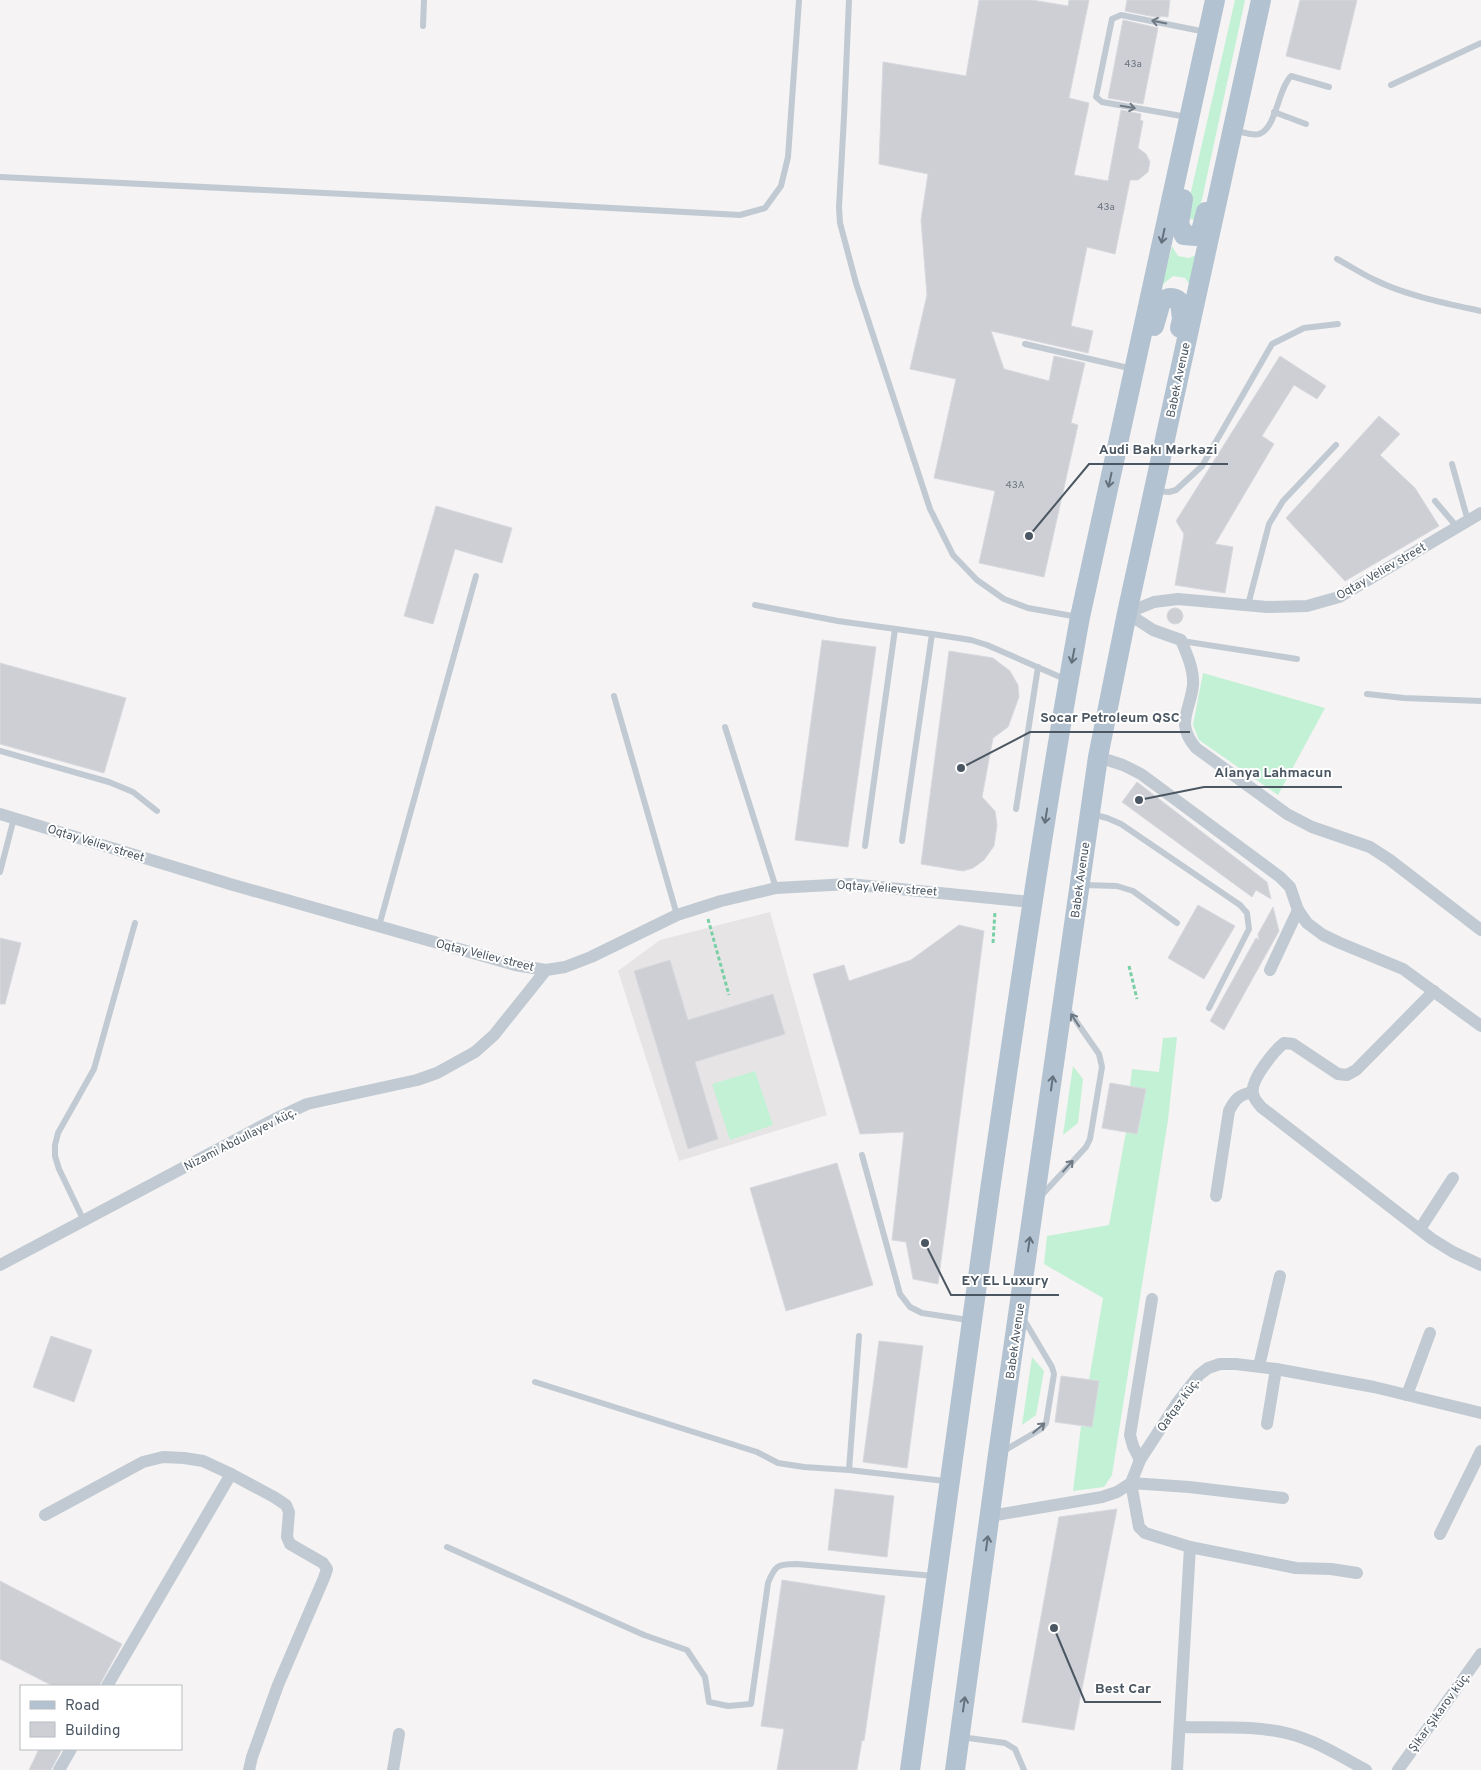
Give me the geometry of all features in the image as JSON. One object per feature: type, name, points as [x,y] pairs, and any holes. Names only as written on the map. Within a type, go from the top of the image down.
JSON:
[{"type":"main road","points":[[910,1770],[935,1576],[1032,902],[1068,680],[1215,0]]},
{"type":"main road","points":[[1229,0],[1180,213],[1179,224],[1184,235],[1196,236],[1203,224],[1226,121],[1255,28]]},
{"type":"main road","name":"Babek Avenue","points":[[955,1770],[998,1454],[1020,1312],[1098,757],[1127,614],[1261,0]]},
{"type":"main road","points":[[1125,412],[1140,384],[1161,302],[1166,298],[1176,298],[1180,302],[1182,319],[1162,404],[1154,490]]},
{"type":"street","name":"Oqtay Veliev street","points":[[1127,614],[1154,602],[1178,599],[1267,607],[1307,606],[1339,597],[1481,513]]},
{"type":"street","points":[[1127,614],[1154,630],[1181,640],[1190,660],[1193,684],[1184,723],[1187,737],[1196,748],[1288,814],[1312,827],[1370,847],[1390,860],[1481,930]]},
{"type":"street","points":[[1098,757],[1123,765],[1141,774],[1280,877],[1290,887],[1298,910],[1307,923],[1323,935],[1403,969],[1481,1026]]},
{"type":"street","name":"Oqtay Veliev street","points":[[0,814],[239,886],[515,965],[546,970],[565,967],[591,957],[677,915],[704,906],[776,888],[849,884],[1032,902]]},
{"type":"street","points":[[1270,970],[1298,910]]},
{"type":"street","name":"Nizami Abdullayev küç.","points":[[0,1265],[274,1119],[307,1104],[417,1080],[437,1073],[475,1052],[494,1036],[546,970]]},
{"type":"street","points":[[1434,991],[1356,1070],[1347,1075],[1338,1074],[1293,1044],[1284,1043],[1276,1050],[1267,1063],[1254,1084],[1252,1092],[1255,1100],[1261,1107],[1420,1229],[1452,1252],[1481,1265]]},
{"type":"street","points":[[1216,1196],[1229,1111],[1234,1100],[1240,1095],[1252,1092]]},
{"type":"street","points":[[1420,1229],[1453,1178]]},
{"type":"street","points":[[1259,1366],[1280,1276]]},
{"type":"street","points":[[1140,1460],[1130,1435],[1152,1299]]},
{"type":"street","points":[[1407,1395],[1430,1333]]},
{"type":"street","name":"Qafqaz küç.","points":[[1131,1483],[1140,1460],[1177,1403],[1204,1371],[1220,1364],[1276,1369],[1481,1412]]},
{"type":"street","points":[[1267,1424],[1276,1369]]},
{"type":"street","points":[[1440,1534],[1481,1451]]},
{"type":"street","points":[[45,1515],[143,1462],[163,1456],[203,1461],[231,1474],[286,1505],[289,1512],[288,1537],[290,1544],[323,1563],[327,1569],[278,1685],[249,1770]]},
{"type":"street","points":[[108,1685],[231,1474]]},
{"type":"street","points":[[1131,1483],[1139,1527],[1145,1533],[1190,1547],[1296,1568],[1331,1569],[1357,1573]]},
{"type":"street","points":[[990,1516],[1102,1497],[1117,1492],[1131,1483],[1189,1487],[1282,1498]]},
{"type":"street","points":[[1177,1770],[1190,1547]]},
{"type":"street","name":"Şikar Şikarov küç.","points":[[1398,1770],[1481,1654]]},
{"type":"street","points":[[1180,1727],[1271,1730],[1292,1734],[1321,1746],[1366,1770]]},
{"type":"street","points":[[393,1770],[399,1734]]},
{"type":"street","points":[[58,1770],[70,1750]]},
{"type":"lane","points":[[423,26],[424,0]]},
{"type":"lane","points":[[0,177],[446,198],[740,215],[765,208],[781,186],[788,157],[799,0]]},
{"type":"lane","points":[[848,0],[839,207],[840,223],[856,283],[930,509],[953,555],[977,580],[1004,599],[1028,608],[1080,618]]},
{"type":"lane","points":[[1189,117],[1098,100],[1096,97],[1112,19],[1121,15],[1207,32]]},
{"type":"lane","points":[[1391,85],[1481,43]]},
{"type":"lane","points":[[1232,131],[1258,134],[1265,131],[1270,125],[1285,82],[1291,76],[1297,76],[1329,87]]},
{"type":"lane","points":[[1274,112],[1306,124]]},
{"type":"lane","points":[[1337,259],[1376,281],[1397,289],[1481,311]]},
{"type":"lane","points":[[1154,490],[1169,492],[1176,490],[1202,466],[1272,344],[1304,328],[1338,324]]},
{"type":"lane","points":[[1025,344],[1134,369]]},
{"type":"lane","points":[[1248,605],[1269,524],[1283,501],[1336,445]]},
{"type":"lane","points":[[1452,464],[1462,524]]},
{"type":"lane","points":[[1434,501],[1462,524]]},
{"type":"lane","points":[[379,926],[476,576]]},
{"type":"lane","points":[[755,605],[838,621],[971,640],[1068,680]]},
{"type":"lane","points":[[865,846],[895,629]]},
{"type":"lane","points":[[902,841],[932,634]]},
{"type":"lane","points":[[1181,640],[1297,659]]},
{"type":"lane","points":[[1016,809],[1038,667]]},
{"type":"lane","points":[[1366,694],[1404,698],[1481,701]]},
{"type":"lane","points":[[614,696],[677,915]]},
{"type":"lane","points":[[725,727],[776,888]]},
{"type":"lane","points":[[0,752],[109,782],[133,792],[157,811]]},
{"type":"lane","points":[[1090,813],[1121,824],[1240,905],[1247,913],[1249,929],[1208,1008]]},
{"type":"lane","points":[[0,872],[14,818]]},
{"type":"lane","points":[[1079,885],[1125,887],[1177,923]]},
{"type":"lane","points":[[84,1221],[59,1169],[55,1156],[58,1132],[94,1069],[135,923]]},
{"type":"lane","points":[[1035,1202],[1086,1147],[1090,1139],[1102,1067],[1098,1054],[1063,1002]]},
{"type":"lane","points":[[862,1156],[900,1294],[910,1307],[922,1313],[972,1320]]},
{"type":"lane","points":[[998,1454],[1041,1429],[1046,1423],[1054,1374],[1052,1367],[1020,1312]]},
{"type":"lane","points":[[849,1470],[859,1336]]},
{"type":"lane","points":[[535,1382],[756,1452],[778,1463],[949,1481]]},
{"type":"lane","points":[[447,1547],[644,1635],[687,1650],[705,1677],[708,1702],[728,1706],[751,1704],[768,1583],[773,1570],[781,1564],[935,1576]]},
{"type":"lane","points":[[960,1737],[1005,1743],[1015,1750],[1024,1770]]},
{"type":"path","points":[[704,906],[729,995]]},
{"type":"path","points":[[993,943],[995,910]]},
{"type":"path","points":[[1129,966],[1137,999]]},
{"type":"shaded area","points":[[770,912],[827,1115],[679,1161],[618,971],[660,940]]},
{"type":"green space","points":[[1235,0],[1245,0],[1199,213],[1194,220],[1188,218],[1187,209]]},
{"type":"green space","points":[[1172,246],[1178,256],[1189,258],[1201,253],[1193,289],[1185,278],[1173,276],[1162,285]]},
{"type":"green space","points":[[1203,673],[1325,708],[1278,795],[1199,740],[1193,725]]},
{"type":"green space","points":[[1177,1037],[1168,1120],[1112,1475],[1104,1487],[1073,1491],[1081,1426],[1092,1427],[1089,1380],[1103,1298],[1044,1264],[1047,1236],[1109,1225],[1126,1132],[1137,1134],[1146,1090],[1130,1086],[1132,1069],[1159,1072],[1163,1038]]},
{"type":"green space","points":[[1073,1066],[1083,1079],[1078,1123],[1063,1135]]},
{"type":"green space","points":[[755,1071],[773,1125],[730,1140],[712,1084]]},
{"type":"green space","points":[[1032,1357],[1044,1371],[1036,1415],[1022,1425]]},
{"type":"building","points":[[979,0],[1032,0],[1068,6],[1069,0],[1089,0],[1069,98],[1089,103],[1074,175],[1108,181],[1121,110],[1141,114],[1140,120],[1143,121],[1138,148],[1146,154],[1150,162],[1148,172],[1138,180],[1130,180],[1115,254],[1087,247],[1071,326],[1093,331],[1088,353],[991,331],[1004,369],[1049,381],[1054,356],[1085,363],[1071,423],[1078,425],[1044,577],[979,563],[995,491],[934,478],[956,379],[910,369],[927,295],[921,220],[928,174],[879,164],[883,62],[966,76]]},
{"type":"building","points":[[1127,0],[1170,0],[1168,17],[1160,16],[1160,18],[1125,11]]},
{"type":"building","points":[[1300,0],[1357,0],[1340,70],[1286,56]]},
{"type":"building","points":[[1123,20],[1158,28],[1143,104],[1108,98]]},
{"type":"building","points":[[1280,356],[1326,386],[1317,399],[1294,385],[1262,436],[1274,444],[1215,544],[1233,547],[1225,593],[1175,585],[1184,534],[1176,521]]},
{"type":"building","points":[[1379,416],[1400,434],[1380,455],[1415,488],[1439,526],[1345,581],[1286,518]]},
{"type":"building","points":[[436,506],[512,528],[502,563],[455,549],[433,624],[404,616]]},
{"type":"building","points":[[1175,608],[1183,616],[1175,624],[1167,616]]},
{"type":"building","points":[[822,640],[876,647],[848,847],[795,840]]},
{"type":"building","points":[[949,651],[993,658],[1010,671],[1018,685],[1019,697],[1008,727],[993,738],[982,797],[995,811],[997,825],[994,846],[984,860],[973,868],[963,871],[921,864]]},
{"type":"building","points":[[0,663],[126,698],[104,773],[0,744]]},
{"type":"building","points":[[1137,782],[1267,882],[1271,899],[1256,890],[1252,897],[1122,802]]},
{"type":"building","points":[[1198,905],[1235,926],[1204,979],[1168,958]]},
{"type":"building","points":[[1273,907],[1279,931],[1224,1030],[1210,1021],[1256,938],[1259,940],[1258,934]]},
{"type":"building","points":[[959,925],[984,931],[938,1284],[913,1279],[906,1242],[892,1240],[904,1132],[860,1134],[813,974],[844,965],[849,981],[911,960]]},
{"type":"building","points":[[0,938],[21,943],[5,1004],[0,1004]]},
{"type":"building","points":[[670,960],[688,1020],[773,994],[785,1034],[695,1062],[718,1139],[688,1149],[634,971]]},
{"type":"building","points":[[1110,1083],[1146,1089],[1137,1134],[1102,1128]]},
{"type":"building","points":[[837,1163],[873,1285],[786,1311],[750,1188]]},
{"type":"building","points":[[51,1336],[92,1350],[74,1402],[33,1387]]},
{"type":"building","points":[[879,1341],[923,1346],[907,1468],[863,1462]]},
{"type":"building","points":[[1061,1376],[1099,1381],[1092,1427],[1055,1422]]},
{"type":"building","points":[[835,1489],[894,1496],[887,1557],[828,1550]]},
{"type":"building","points":[[1117,1509],[1074,1730],[1022,1722],[1059,1517]]},
{"type":"building","points":[[782,1580],[885,1596],[864,1741],[862,1740],[857,1770],[777,1770],[784,1729],[761,1726]]},
{"type":"building","points":[[0,1581],[122,1644],[100,1685],[51,1685],[0,1659]]},
{"type":"building","points":[[39,1750],[61,1750],[51,1770],[29,1770]]},
{"type":"place","name":"Audi Bakı Mərkəzi","points":[[1029,536]]},
{"type":"place","name":"Socar Petroleum QSC","points":[[961,768]]},
{"type":"place","name":"Alanya Lahmacun","points":[[1139,800]]},
{"type":"place","name":"EY EL Luxury","points":[[925,1243]]},
{"type":"place","name":"Best Car","points":[[1054,1628]]}]
